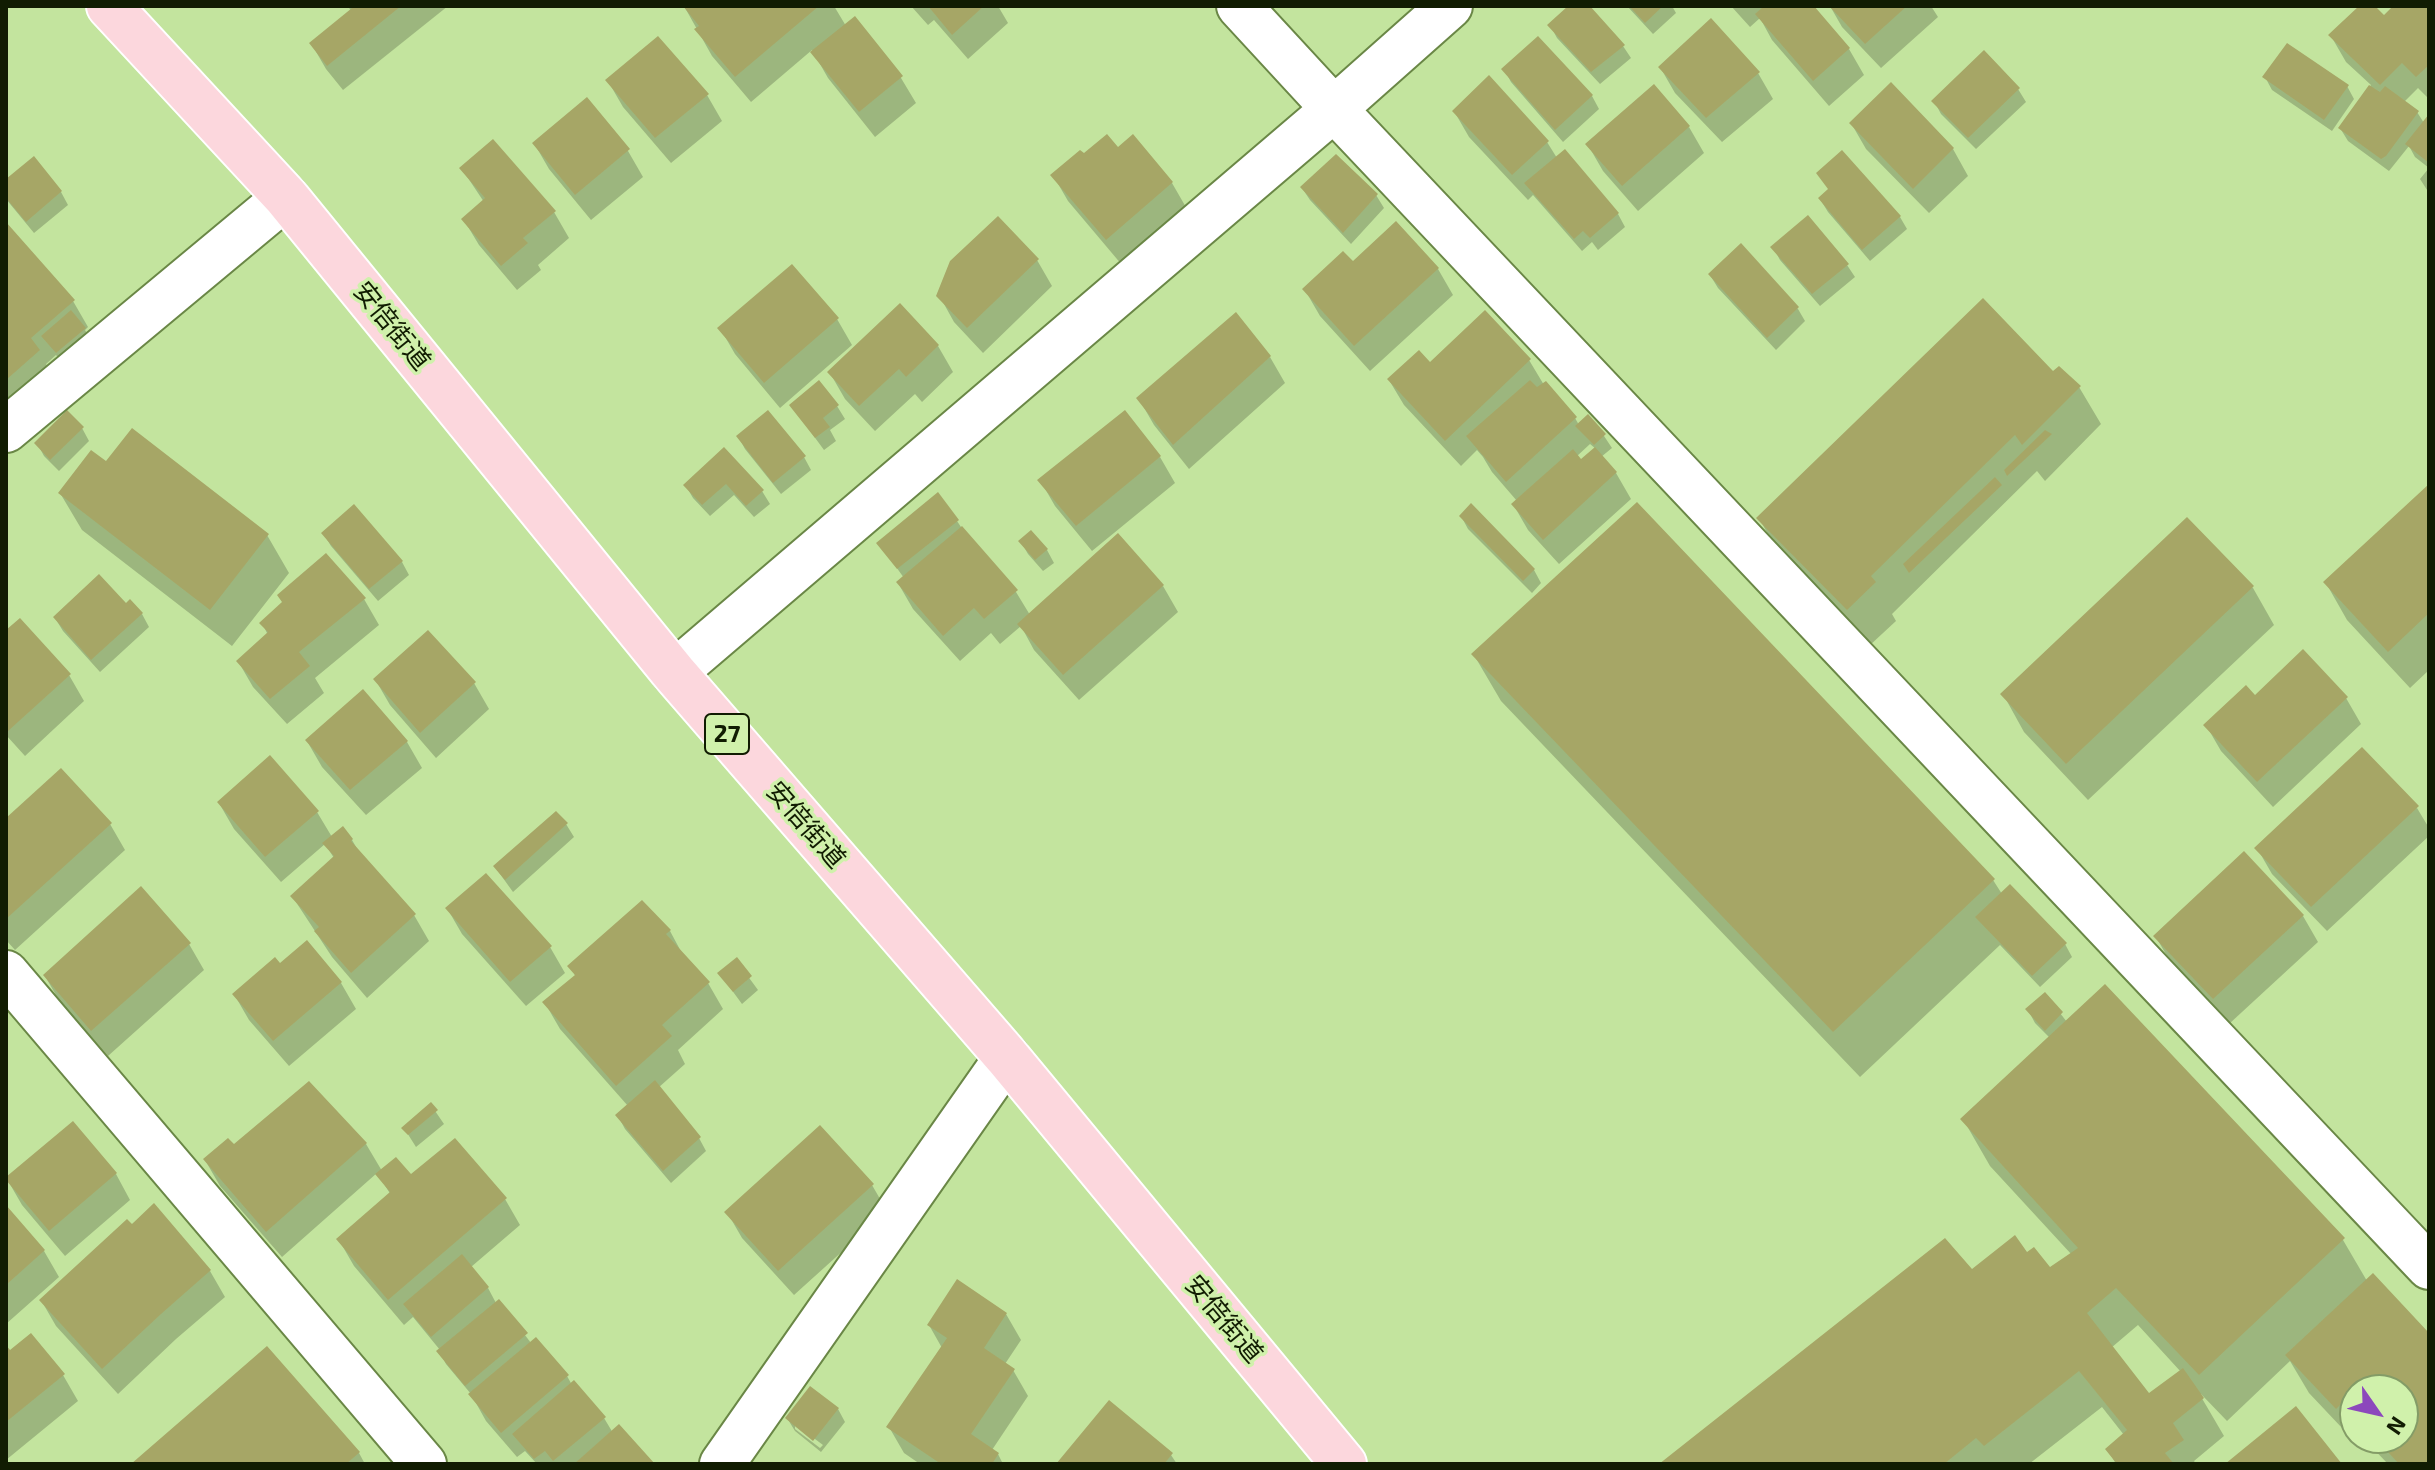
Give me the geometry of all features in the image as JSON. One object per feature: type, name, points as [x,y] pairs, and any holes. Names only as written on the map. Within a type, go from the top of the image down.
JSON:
[{"type":"main road","name":"安倍街道","points":[[109,6],[286,197],[674,673],[1007,1057],[1344,1464]]},
{"type":"street","points":[[1239,6],[2429,1267]]},
{"type":"street","points":[[674,673],[1334,109],[1450,6]]},
{"type":"street","points":[[6,430],[286,197]]},
{"type":"street","points":[[6,973],[424,1464]]},
{"type":"street","points":[[722,1464],[1007,1057]]},
{"type":"building","points":[[351,6],[401,6],[327,66],[309,43]]},
{"type":"building","points":[[683,6],[819,6],[735,77],[694,29],[699,26]]},
{"type":"building","points":[[928,6],[984,6],[952,35]]},
{"type":"building","points":[[1568,6],[1590,6],[1625,45],[1591,72],[1547,25]]},
{"type":"building","points":[[1629,6],[1663,6],[1645,23]]},
{"type":"building","points":[[1764,6],[1814,6],[1850,48],[1813,81],[1755,14]]},
{"type":"building","points":[[1829,6],[1907,6],[1865,44]]},
{"type":"building","points":[[2359,6],[2375,6],[2384,15],[2393,6],[2429,6],[2429,65],[2416,77],[2402,63],[2380,85],[2328,35]]},
{"type":"building","points":[[855,16],[903,76],[859,112],[810,52]]},
{"type":"building","points":[[1711,18],[1760,72],[1706,118],[1658,67]]},
{"type":"building","points":[[658,36],[709,94],[655,138],[605,80]]},
{"type":"building","points":[[1538,36],[1593,95],[1555,130],[1501,69]]},
{"type":"building","points":[[2287,43],[2349,85],[2324,120],[2262,77]]},
{"type":"building","points":[[1984,50],[2020,88],[1968,138],[1931,101]]},
{"type":"building","points":[[1489,75],[1549,141],[1512,175],[1452,111]]},
{"type":"building","points":[[1891,82],[1954,148],[1913,189],[1849,123]]},
{"type":"building","points":[[1654,84],[1690,126],[1622,186],[1585,144]]},
{"type":"building","points":[[2369,85],[2380,92],[2385,86],[2419,111],[2381,159],[2338,128]]},
{"type":"building","points":[[587,97],[630,149],[575,195],[532,143]]},
{"type":"building","points":[[2429,114],[2429,163],[2405,144]]},
{"type":"building","points":[[1107,134],[1118,147],[1133,134],[1173,182],[1106,240],[1050,175],[1080,150],[1084,153]]},
{"type":"building","points":[[493,139],[556,211],[523,238],[528,243],[501,266],[461,219],[485,198],[459,168]]},
{"type":"building","points":[[1565,149],[1619,213],[1590,238],[1583,231],[1574,239],[1524,183]]},
{"type":"building","points":[[1842,150],[1901,216],[1862,250],[1818,198],[1828,189],[1816,173]]},
{"type":"building","points":[[1336,154],[1378,194],[1343,233],[1300,187]]},
{"type":"building","points":[[34,156],[62,191],[26,222],[6,198],[6,179]]},
{"type":"building","points":[[1808,215],[1849,264],[1812,294],[1770,247]]},
{"type":"building","points":[[998,216],[1039,259],[967,328],[936,296],[950,261]]},
{"type":"building","points":[[1396,221],[1439,268],[1354,346],[1302,289],[1343,251],[1353,261]]},
{"type":"building","points":[[6,222],[75,300],[31,338],[40,350],[6,380]]},
{"type":"building","points":[[1741,243],[1799,307],[1767,338],[1708,274]]},
{"type":"building","points":[[792,264],[839,318],[764,383],[717,328]]},
{"type":"building","points":[[1983,298],[2053,371],[2059,366],[2081,386],[2022,445],[2015,435],[1871,576],[1876,582],[1847,610],[1756,518]]},
{"type":"building","points":[[900,303],[939,345],[906,377],[899,369],[859,406],[827,372]]},
{"type":"building","points":[[71,310],[86,328],[56,353],[41,336]]},
{"type":"building","points":[[1485,310],[1531,359],[1445,441],[1387,379],[1419,350],[1430,362]]},
{"type":"building","points":[[1236,312],[1271,356],[1173,445],[1136,398]]},
{"type":"building","points":[[819,380],[839,405],[823,418],[830,427],[815,438],[789,405]]},
{"type":"building","points":[[1530,380],[1537,387],[1546,381],[1577,417],[1506,482],[1466,436]]},
{"type":"building","points":[[67,410],[84,427],[50,460],[34,443]]},
{"type":"building","points":[[768,410],[806,456],[773,483],[736,436]]},
{"type":"building","points":[[1125,410],[1161,456],[1076,526],[1037,480]]},
{"type":"building","points":[[1588,414],[1606,434],[1594,445],[1575,426]]},
{"type":"building","points":[[132,428],[269,534],[210,610],[58,493],[91,450],[106,461]]},
{"type":"building","points":[[2045,430],[2052,434],[2007,476],[2004,470]]},
{"type":"building","points":[[724,447],[764,490],[746,506],[726,484],[702,505],[683,485]]},
{"type":"building","points":[[1595,447],[1617,472],[1543,540],[1511,504],[1573,449],[1581,459]]},
{"type":"building","points":[[1995,477],[2002,485],[1909,573],[1903,564]]},
{"type":"building","points":[[2429,484],[2429,613],[2388,652],[2323,582]]},
{"type":"building","points":[[938,492],[959,520],[897,569],[876,543]]},
{"type":"building","points":[[1637,502],[1995,879],[1833,1032],[1471,654]]},
{"type":"building","points":[[1471,503],[1535,569],[1523,581],[1459,516]]},
{"type":"building","points":[[354,504],[403,561],[369,589],[321,533]]},
{"type":"building","points":[[2187,517],[2254,586],[2066,764],[2000,694]]},
{"type":"building","points":[[962,526],[1018,590],[984,619],[974,608],[943,636],[896,582]]},
{"type":"building","points":[[1031,530],[1048,549],[1035,560],[1018,541]]},
{"type":"building","points":[[1118,533],[1164,585],[1063,675],[1017,624]]},
{"type":"building","points":[[326,553],[366,598],[299,652],[310,666],[270,699],[236,661],[268,632],[259,623],[282,602],[277,595]]},
{"type":"building","points":[[99,574],[126,603],[130,599],[143,613],[91,660],[53,617]]},
{"type":"building","points":[[20,618],[71,674],[8,731],[6,630]]},
{"type":"building","points":[[428,630],[476,682],[420,733],[373,679]]},
{"type":"building","points":[[2303,649],[2348,697],[2257,782],[2203,725],[2246,685],[2255,695]]},
{"type":"building","points":[[363,689],[408,741],[350,790],[305,740]]},
{"type":"building","points":[[2362,747],[2419,806],[2311,907],[2254,848]]},
{"type":"building","points":[[270,755],[319,811],[265,857],[217,802]]},
{"type":"building","points":[[61,768],[112,823],[6,919],[6,818]]},
{"type":"building","points":[[556,811],[568,823],[505,880],[493,866]]},
{"type":"building","points":[[343,826],[353,839],[351,841],[416,914],[351,973],[314,931],[319,927],[290,896],[334,856],[322,843]]},
{"type":"building","points":[[2244,851],[2304,915],[2213,999],[2153,936]]},
{"type":"building","points":[[486,873],[552,946],[510,982],[445,908]]},
{"type":"building","points":[[2010,884],[2067,943],[2032,976],[1975,917]]},
{"type":"building","points":[[141,886],[191,943],[91,1031],[43,975]]},
{"type":"building","points":[[642,900],[671,930],[666,934],[710,982],[662,1025],[672,1036],[616,1086],[542,1002],[575,975],[567,966]]},
{"type":"building","points":[[307,940],[342,982],[273,1041],[232,994],[275,957],[280,963]]},
{"type":"building","points":[[737,957],[752,976],[733,992],[717,973]]},
{"type":"building","points":[[2105,984],[2345,1238],[2199,1375],[2116,1288],[2087,1313],[2149,1393],[2183,1368],[2204,1398],[2173,1423],[2184,1440],[2165,1453],[2174,1464],[2117,1464],[2105,1449],[2127,1430],[2079,1371],[1984,1446],[1976,1438],[1944,1464],[1659,1464],[1945,1238],[1972,1269],[2015,1235],[2027,1252],[2034,1247],[2050,1267],[2078,1248],[1960,1119]]},
{"type":"building","points":[[2045,992],[2063,1012],[2045,1031],[2025,1009]]},
{"type":"building","points":[[655,1080],[701,1137],[663,1171],[615,1115]]},
{"type":"building","points":[[309,1081],[367,1143],[266,1232],[203,1159],[228,1138],[234,1144]]},
{"type":"building","points":[[431,1102],[438,1110],[408,1135],[401,1128]]},
{"type":"building","points":[[73,1121],[117,1173],[49,1231],[6,1177]]},
{"type":"building","points":[[820,1125],[874,1184],[778,1271],[724,1212]]},
{"type":"building","points":[[455,1138],[507,1198],[388,1300],[336,1239],[390,1192],[375,1174],[396,1157],[411,1174]]},
{"type":"building","points":[[154,1203],[211,1270],[102,1369],[39,1300],[127,1219],[132,1224]]},
{"type":"building","points":[[6,1205],[45,1250],[6,1285]]},
{"type":"building","points":[[462,1254],[489,1287],[431,1337],[403,1304]]},
{"type":"building","points":[[2373,1273],[2429,1333],[2429,1464],[2399,1464],[2390,1454],[2419,1454],[2419,1374],[2339,1374],[2339,1406],[2336,1409],[2285,1355]]},
{"type":"building","points":[[957,1279],[1007,1313],[984,1348],[1015,1369],[971,1434],[999,1453],[992,1464],[941,1464],[886,1427],[947,1338],[927,1325]]},
{"type":"building","points":[[499,1299],[528,1333],[465,1386],[436,1351]]},
{"type":"building","points":[[31,1333],[65,1374],[6,1422],[6,1345],[10,1350]]},
{"type":"building","points":[[536,1337],[569,1375],[501,1433],[468,1394]]},
{"type":"building","points":[[267,1346],[360,1452],[346,1464],[131,1464]]},
{"type":"building","points":[[574,1380],[606,1417],[553,1461],[545,1451],[534,1459],[512,1434]]},
{"type":"building","points":[[810,1386],[839,1408],[813,1441],[785,1418]]},
{"type":"building","points":[[1109,1400],[1173,1453],[1164,1464],[1056,1464]]},
{"type":"building","points":[[2296,1406],[2342,1464],[2225,1464]]},
{"type":"building","points":[[619,1424],[655,1464],[574,1464]]}]
